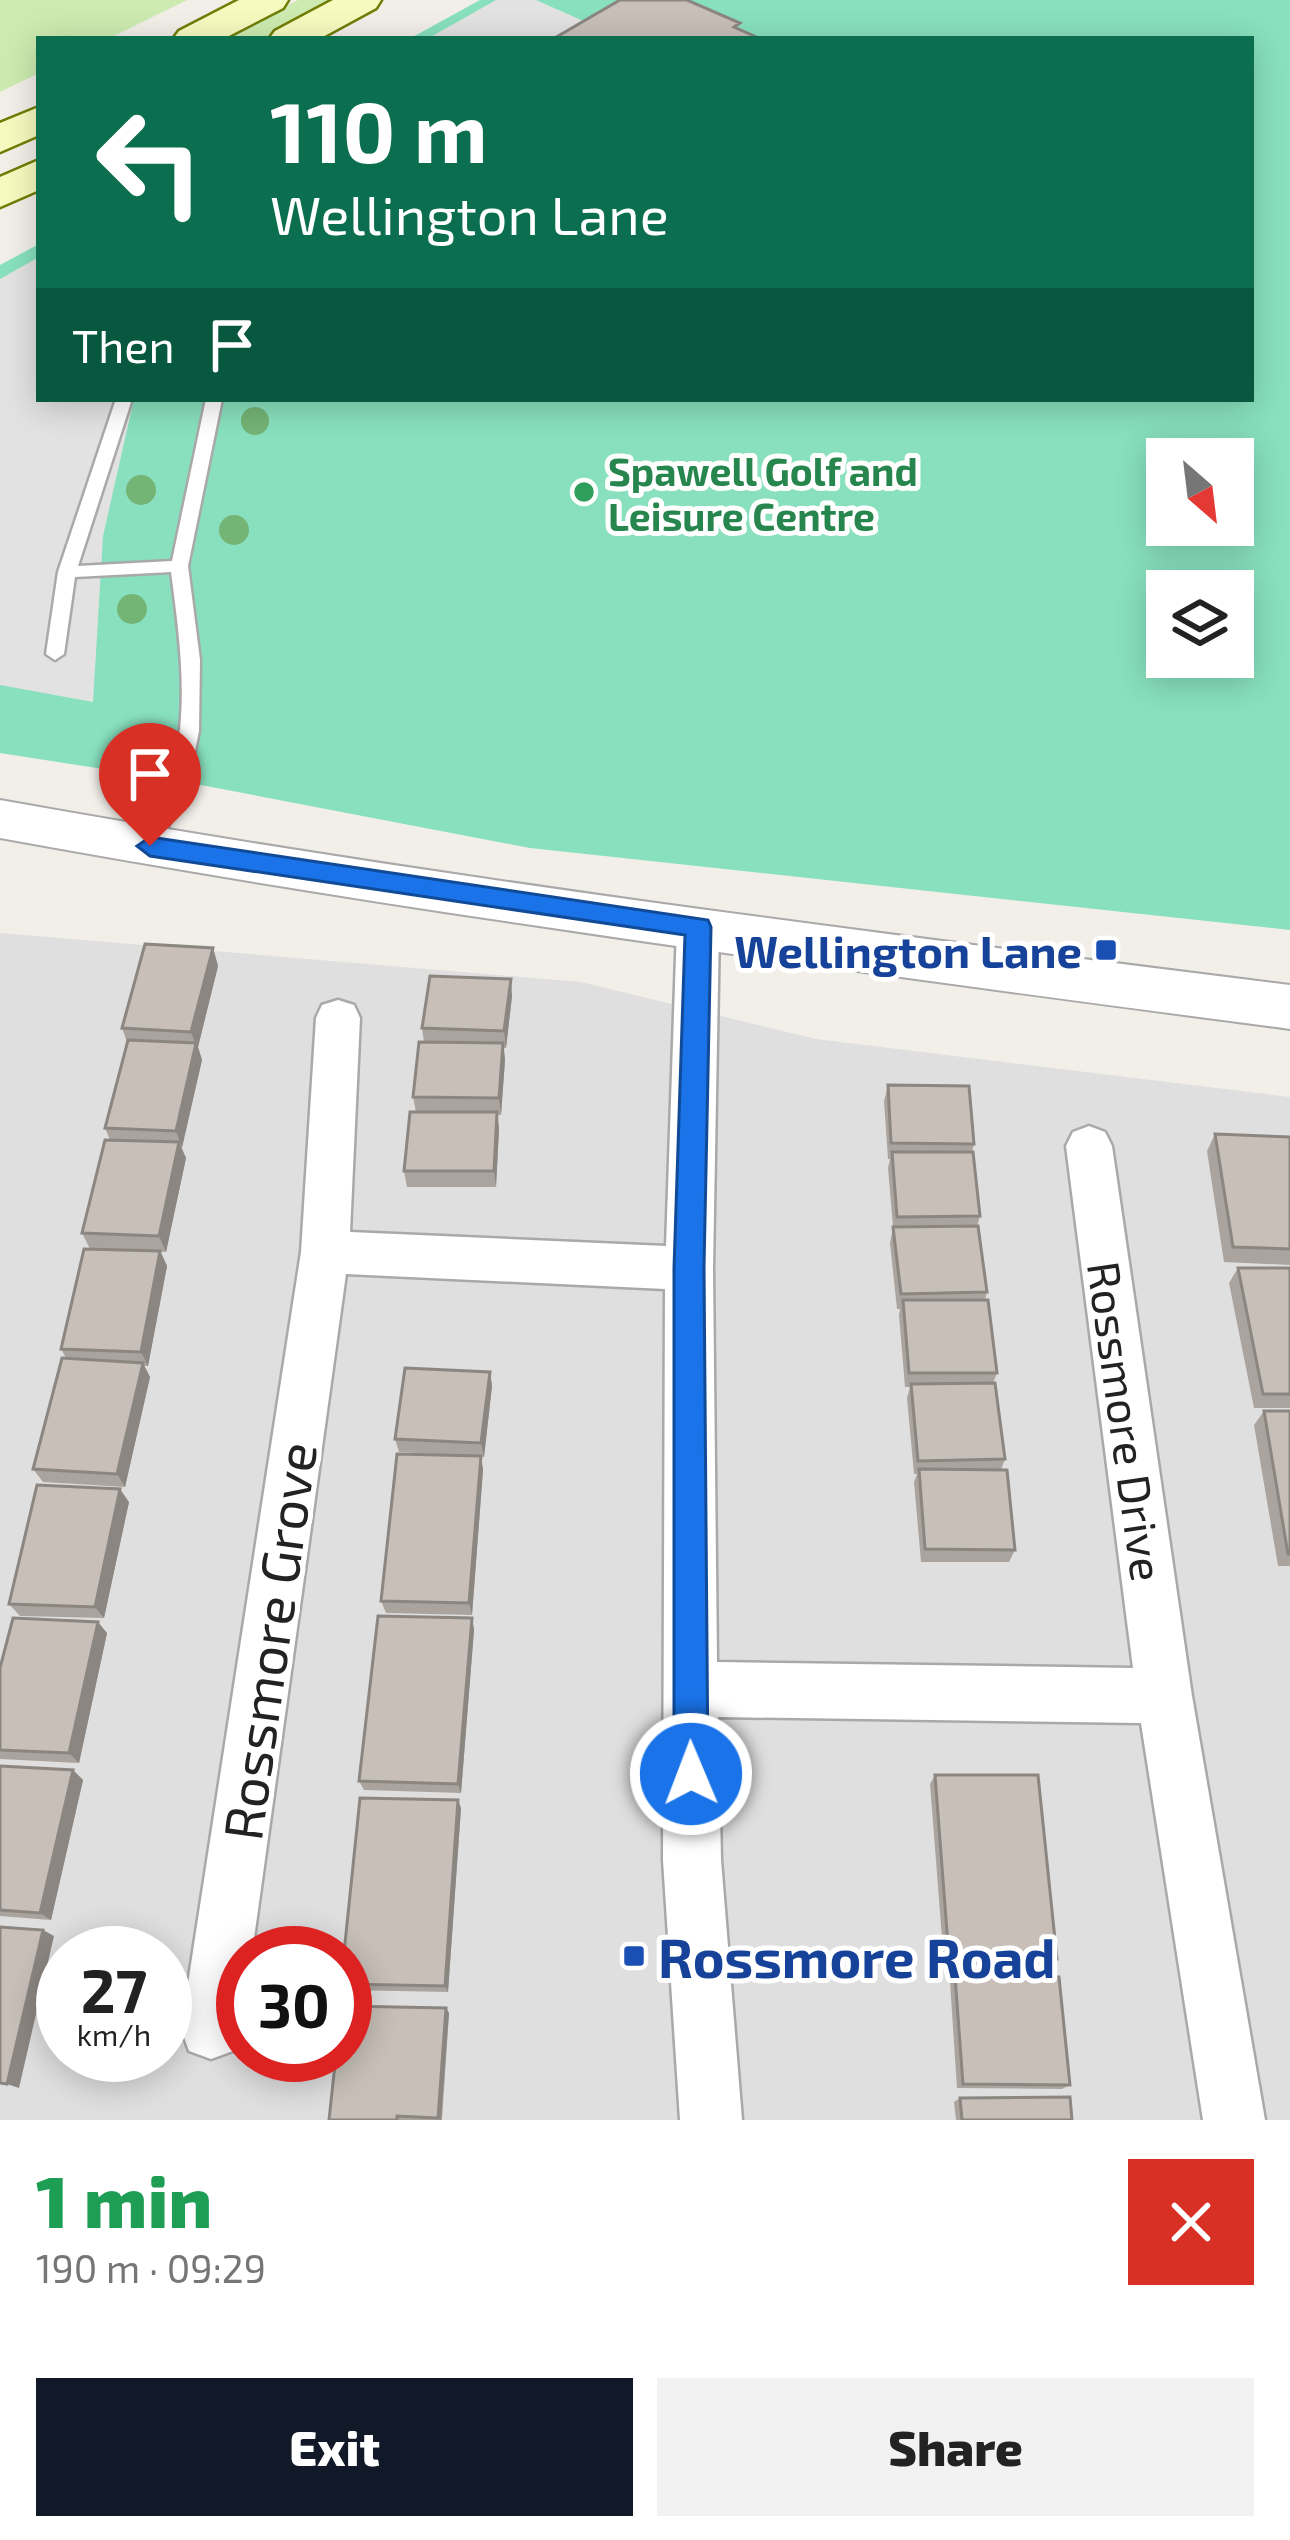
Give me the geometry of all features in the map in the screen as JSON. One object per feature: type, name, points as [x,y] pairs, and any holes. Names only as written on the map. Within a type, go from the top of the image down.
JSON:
[{"type":"main road","points":[[200,36],[269,0]]},
{"type":"main road","points":[[295,36],[362,0]]},
{"type":"main road","points":[[0,139],[36,121]]},
{"type":"main road","points":[[0,194],[36,175]]},
{"type":"street","points":[[0,819],[150,846],[698,927],[1290,1006]]},
{"type":"street","points":[[698,927],[689,1268],[690,1689],[692,1860],[711,2120]]},
{"type":"street","name":"Rossmore Grove","points":[[211,2029],[325,1252],[338,1018]]},
{"type":"street","name":"Rossmore Drive","points":[[1089,1146],[1164,1696],[1234,2120]]},
{"type":"street","points":[[325,1252],[689,1268]]},
{"type":"street","points":[[690,1689],[1164,1696]]},
{"type":"lane","points":[[55,654],[68,572],[123,402]]},
{"type":"lane","points":[[150,846],[180,782],[190,731],[191,660],[179,566],[213,402]]},
{"type":"lane","points":[[68,572],[179,566]]},
{"type":"shaded area","points":[[496,0],[536,0],[597,27],[583,36],[432,36]]},
{"type":"shaded area","points":[[36,259],[36,402],[133,402],[103,536],[93,702],[0,685],[0,279]]},
{"type":"shaded area","points":[[0,933],[581,982],[816,1039],[1290,1097],[1290,2120],[0,2120]]},
{"type":"green space","points":[[0,0],[187,0],[114,36],[36,36],[36,74],[0,92]]},
{"type":"green space","points":[[298,0],[341,0],[273,36],[230,36]]},
{"type":"green space","name":"Spawell Golf and Leisure Centre","points":[[480,0],[1290,0],[1290,930],[530,848],[180,781],[0,753],[0,265],[36,246],[36,402],[1254,402],[1254,36],[414,36]]},
{"type":"building","points":[[620,0],[687,0],[740,23],[734,27],[754,36],[558,36]]},
{"type":"building","points":[[145,944],[213,948],[191,1032],[122,1028]]},
{"type":"building","points":[[430,976],[511,979],[504,1031],[422,1028]]},
{"type":"building","points":[[128,1040],[196,1043],[176,1131],[105,1128]]},
{"type":"building","points":[[419,1042],[503,1043],[499,1098],[413,1097]]},
{"type":"building","points":[[888,1085],[969,1086],[974,1144],[891,1143]]},
{"type":"building","points":[[410,1112],[497,1112],[494,1171],[404,1171]]},
{"type":"building","points":[[1215,1134],[1290,1137],[1290,1249],[1233,1247]]},
{"type":"building","points":[[105,1140],[179,1142],[159,1236],[82,1233]]},
{"type":"building","points":[[892,1152],[973,1152],[980,1216],[897,1217]]},
{"type":"building","points":[[978,1226],[987,1292],[901,1294],[893,1227]]},
{"type":"building","points":[[84,1249],[160,1251],[141,1352],[61,1349]]},
{"type":"building","points":[[1238,1268],[1290,1268],[1290,1394],[1263,1394]]},
{"type":"building","points":[[903,1300],[988,1300],[997,1373],[909,1373]]},
{"type":"building","points":[[62,1358],[143,1363],[117,1474],[33,1469]]},
{"type":"building","points":[[405,1368],[490,1372],[481,1443],[395,1439]]},
{"type":"building","points":[[995,1383],[1005,1459],[918,1461],[911,1384]]},
{"type":"building","points":[[1264,1411],[1290,1411],[1290,1554],[1288,1554]]},
{"type":"building","points":[[397,1454],[481,1456],[469,1603],[381,1601]]},
{"type":"building","points":[[919,1469],[1007,1470],[1015,1550],[925,1549]]},
{"type":"building","points":[[37,1485],[120,1489],[95,1607],[9,1604]]},
{"type":"building","points":[[378,1616],[472,1618],[458,1784],[359,1781]]},
{"type":"building","points":[[13,1618],[98,1622],[69,1753],[0,1750],[0,1668]]},
{"type":"building","points":[[0,1766],[73,1770],[40,1913],[0,1910]]},
{"type":"building","points":[[935,1775],[1038,1775],[1057,1959],[949,1958]]},
{"type":"building","points":[[360,1798],[458,1800],[445,1986],[372,1985],[372,1926],[347,1926]]},
{"type":"building","points":[[0,1927],[36,1930],[36,1960],[7,2084],[0,2083]]},
{"type":"building","points":[[955,1976],[1059,1977],[1070,2085],[963,2084]]},
{"type":"building","points":[[372,2007],[446,2008],[438,2118],[329,2120],[333,2082],[372,2082]]},
{"type":"building","points":[[1070,2097],[1072,2120],[962,2120],[960,2098]]},
{"type":"place","name":"Spawell Golf and Leisure Centre","points":[[584,492]]},
{"type":"place","name":"Wellington Lane","points":[[1106,950]]},
{"type":"place","name":"Rossmore Road","points":[[634,1956]]},
{"type":"route","points":[[150,846],[698,927],[689,1268],[691,1774]]}]
